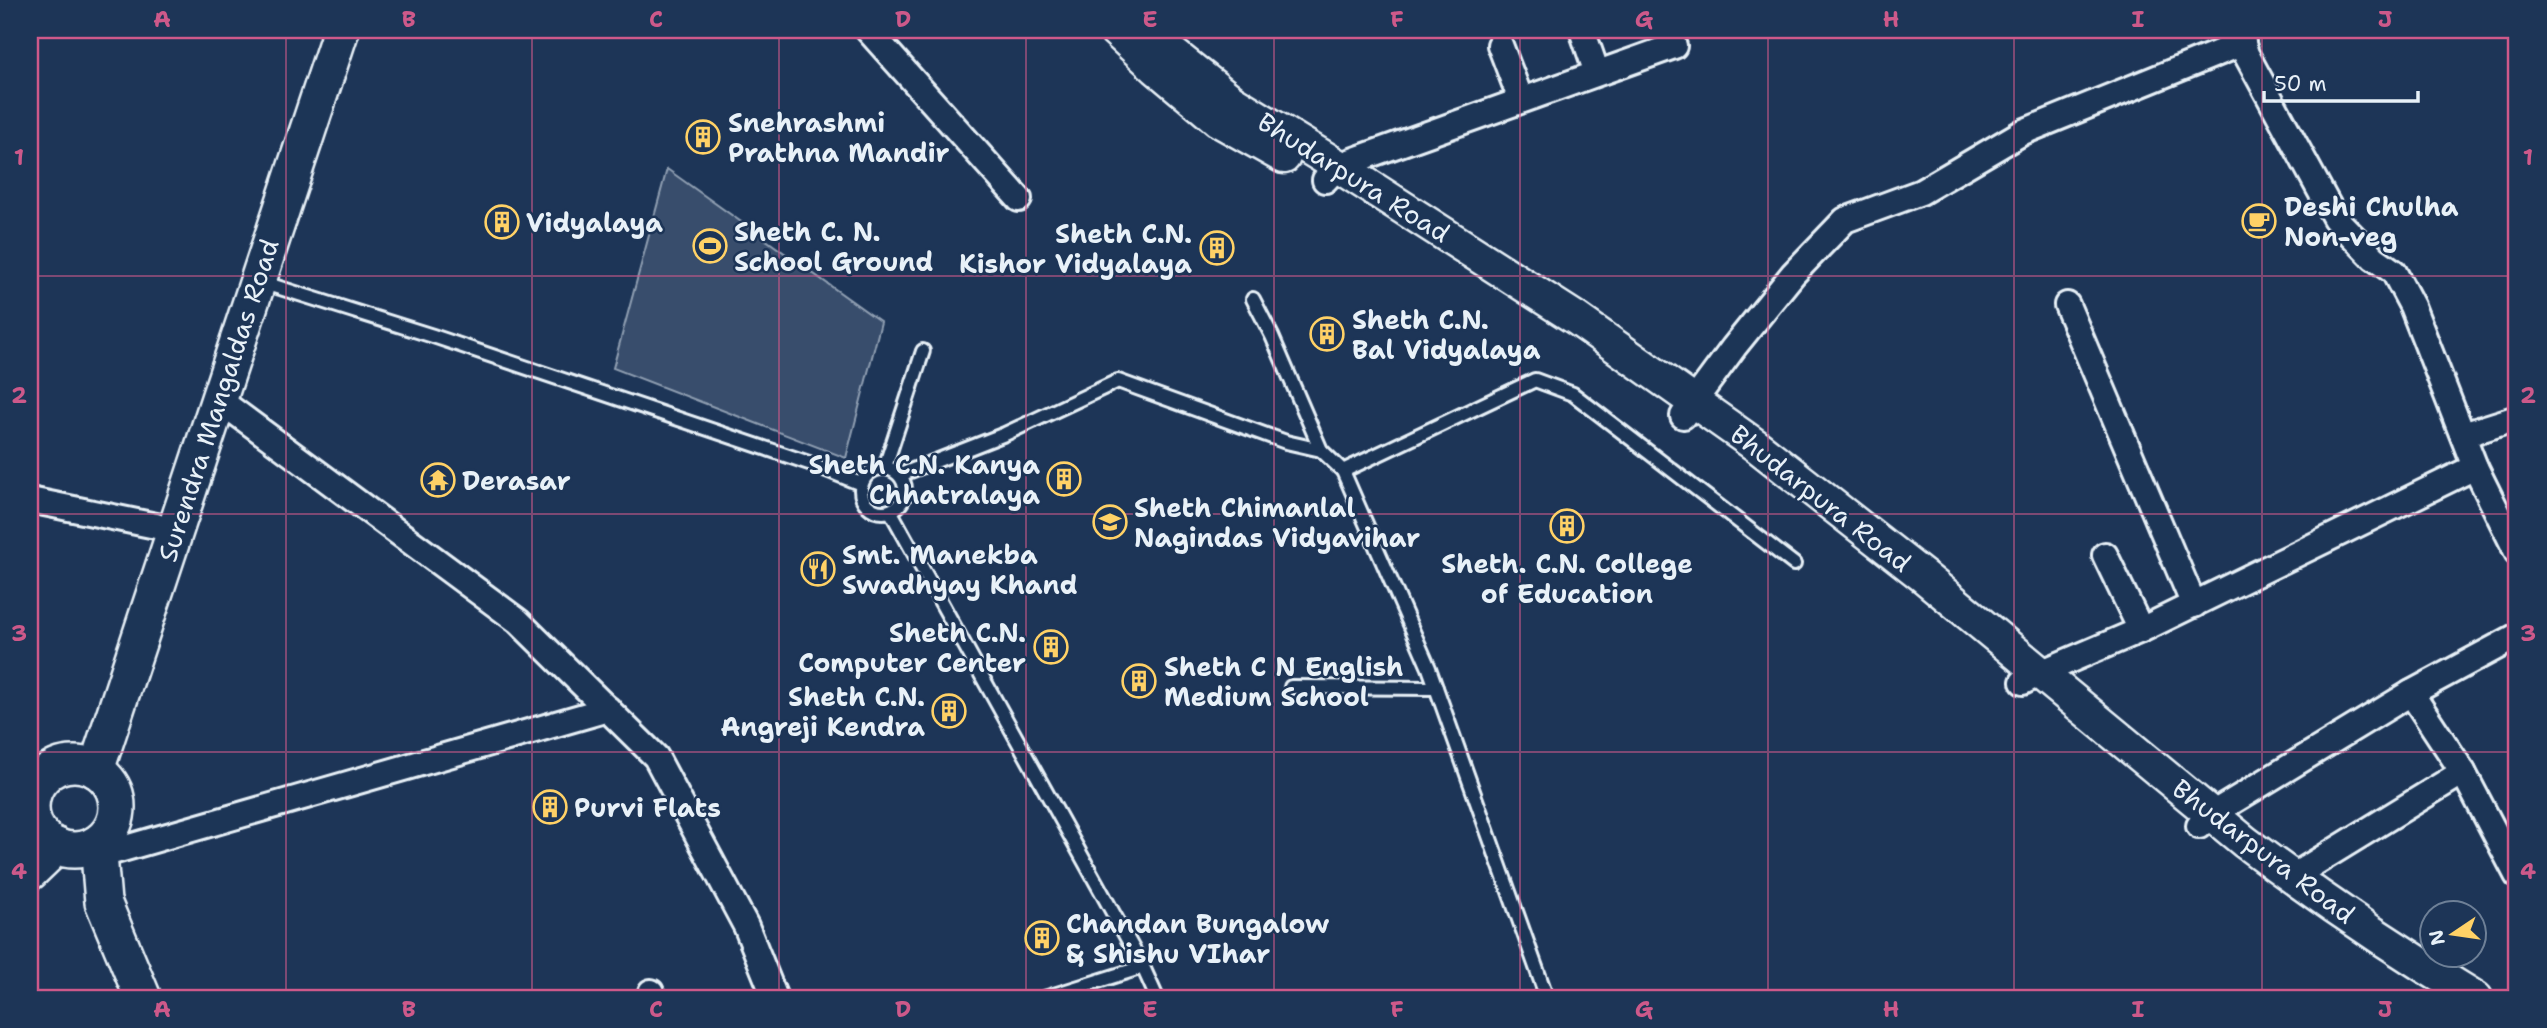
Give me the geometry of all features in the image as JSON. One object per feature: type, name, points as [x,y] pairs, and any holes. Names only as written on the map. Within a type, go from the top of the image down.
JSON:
[{"type":"main road","name":"Surendra Mangaldas Road","points":[[86,767],[156,526],[322,30]]},
{"type":"main road","name":"Surendra Mangaldas Road","points":[[86,767],[219,400],[341,30]]},
{"type":"main road","points":[[30,872],[67,846],[108,833],[115,820],[117,806],[107,779],[86,767],[64,765],[51,771],[32,790],[32,814],[67,846],[103,902],[143,998]]},
{"type":"main road","points":[[67,846],[87,908],[123,998]]},
{"type":"street","points":[[868,30],[1019,198]]},
{"type":"street","name":"Bhudarpura Road","points":[[1115,30],[1218,120],[1332,173]]},
{"type":"street","name":"Bhudarpura Road","points":[[1143,30],[1232,101],[1332,173],[1497,278],[1577,319],[1688,409],[1769,456],[1923,576],[2032,678],[2205,820],[2259,874],[2414,971],[2476,998]]},
{"type":"street","points":[[1582,30],[1597,73]]},
{"type":"street","points":[[1332,173],[1521,100],[1674,46],[1668,30]]},
{"type":"street","points":[[1688,409],[1793,274],[1845,220],[1921,192],[2023,132],[2241,36],[2246,54],[2335,218],[2374,258],[2394,272],[2412,306],[2476,467],[2508,511],[2517,552]]},
{"type":"street","points":[[1500,45],[1521,100]]},
{"type":"street","points":[[2067,305],[2194,605]]},
{"type":"street","points":[[219,400],[518,621],[656,757],[746,926],[775,998]]},
{"type":"street","points":[[2463,435],[2517,418]]},
{"type":"street","points":[[2032,678],[2194,605],[2476,467]]},
{"type":"street","points":[[30,500],[156,526]]},
{"type":"street","points":[[2105,555],[2141,630]]},
{"type":"street","points":[[2205,820],[2411,693],[2517,636]]},
{"type":"street","points":[[2411,693],[2463,772],[2517,875]]},
{"type":"street","points":[[67,846],[608,709]]},
{"type":"street","points":[[2292,877],[2463,772]]},
{"type":"street","name":"Bhudarpura Road","points":[[2205,820],[2292,877],[2414,971],[2438,998]]},
{"type":"lane","points":[[258,281],[498,358],[809,463],[861,484]]},
{"type":"lane","points":[[1253,299],[1272,336],[1321,450],[1343,471],[1436,688],[1547,998]]},
{"type":"lane","points":[[885,467],[923,351]]},
{"type":"lane","points":[[1343,471],[1535,380],[1573,394],[1794,564]]},
{"type":"lane","points":[[900,475],[1005,434],[1118,381],[1286,442],[1321,450]]},
{"type":"lane","points":[[885,467],[900,475],[906,492],[904,500],[891,512],[882,513],[866,505],[862,498],[861,484],[868,473],[885,467]]},
{"type":"lane","points":[[891,512],[1143,967],[1157,998]]},
{"type":"lane","points":[[1291,687],[1436,688]]},
{"type":"lane","points":[[1044,998],[1143,967]]},
{"type":"shaded area","name":"Sheth C. N. School Ground","points":[[667,169],[881,322],[846,458],[613,368]]},
{"type":"place","name":"Snehrashmi Prathna Mandir","points":[[703,137]]},
{"type":"place","name":"Deshi Chulha Non-veg","points":[[2259,221]]},
{"type":"place","name":"Vidyalaya","points":[[502,222]]},
{"type":"place","name":"Sheth C. N. School Ground","points":[[710,246]]},
{"type":"place","name":"Sheth C.N. Kishor Vidyalaya","points":[[1217,248]]},
{"type":"place","name":"Sheth C.N. Bal Vidyalaya","points":[[1327,334]]},
{"type":"place","name":"Sheth C.N. Kanya Chhatralaya","points":[[1064,479]]},
{"type":"place","name":"Derasar","points":[[438,480]]},
{"type":"place","name":"Sheth Chimanlal Nagindas Vidyavihar","points":[[1110,522]]},
{"type":"place","name":"Sheth. C.N. College of Education","points":[[1567,526]]},
{"type":"place","name":"Smt. Manekba Swadhyay Khand","points":[[818,569]]},
{"type":"place","name":"Sheth C.N. Computer Center","points":[[1051,647]]},
{"type":"place","name":"Sheth C N English Medium School","points":[[1139,681]]},
{"type":"place","name":"Sheth C.N. Angreji Kendra","points":[[949,711]]},
{"type":"place","name":"Purvi Flats","points":[[550,807]]},
{"type":"place","name":"Chandan Bungalow & Shishu VIhar","points":[[1042,938]]}]
